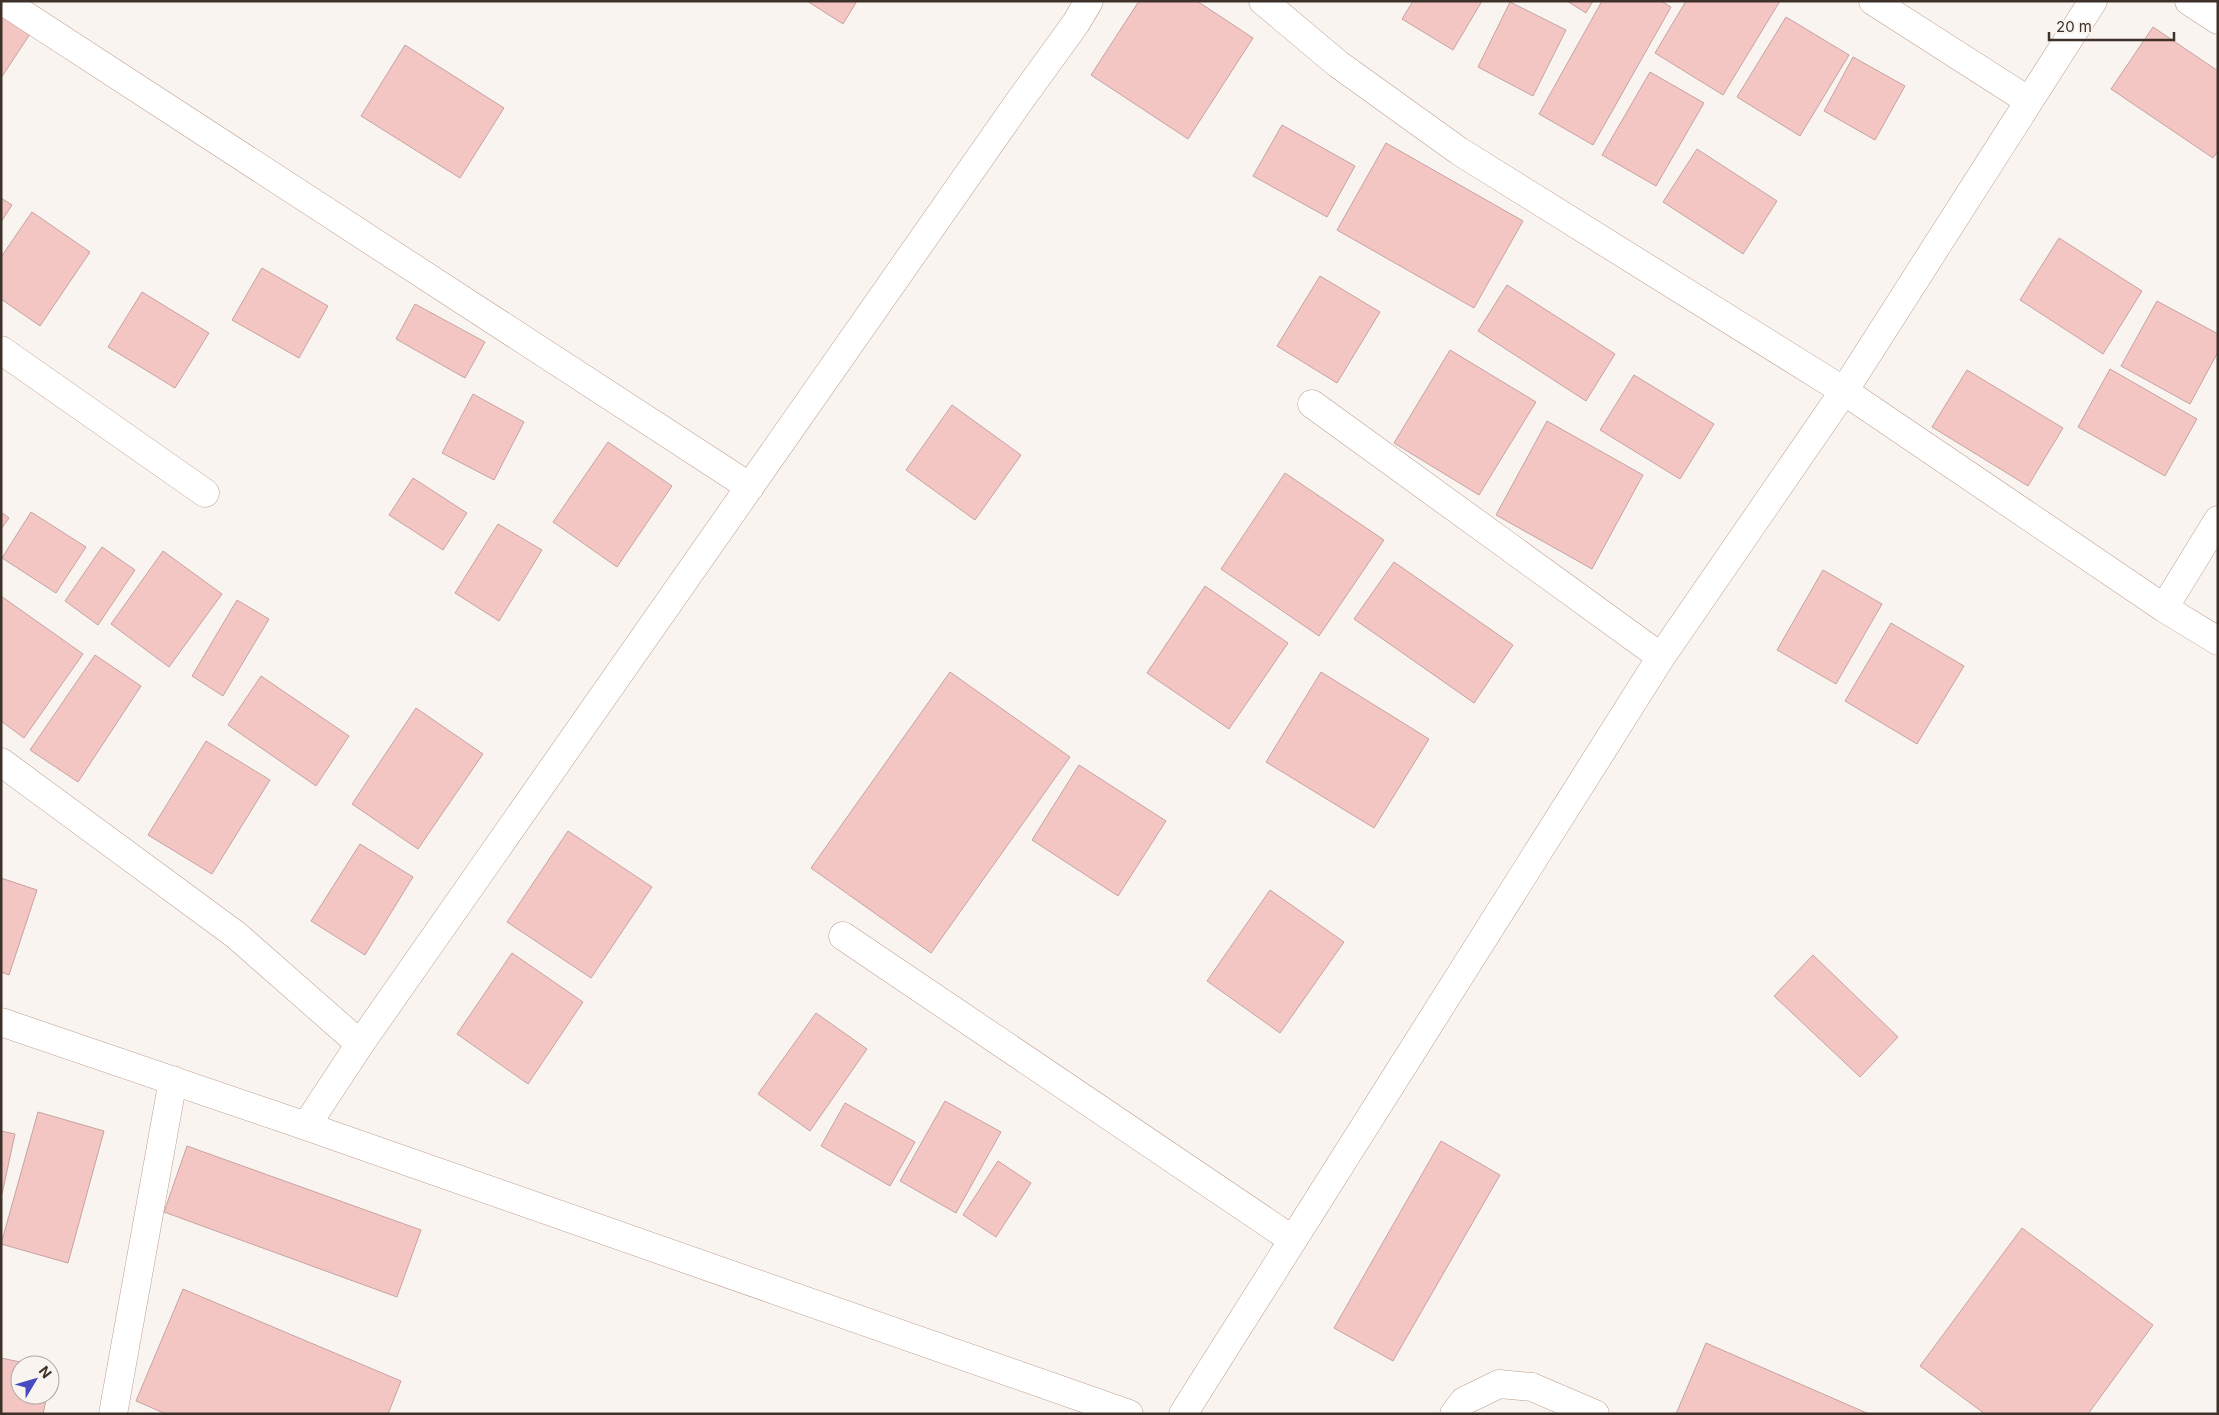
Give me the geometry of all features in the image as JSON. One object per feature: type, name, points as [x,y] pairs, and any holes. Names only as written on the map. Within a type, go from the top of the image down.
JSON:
[{"type":"street","points":[[3,1],[750,487]]},
{"type":"street","points":[[306,1126],[360,1044],[1076,23],[1089,1]]},
{"type":"street","points":[[1263,1],[1338,64],[1459,151],[1844,391],[2164,608],[2218,641]]},
{"type":"street","points":[[1873,1],[2029,102]]},
{"type":"street","points":[[1183,1414],[1661,657],[1844,391],[2093,1]]},
{"type":"street","points":[[2189,1],[2218,20]]},
{"type":"street","points":[[1,350],[205,492]]},
{"type":"street","points":[[1312,404],[1661,657]]},
{"type":"street","points":[[2164,608],[2218,520]]},
{"type":"street","points":[[1,762],[236,935],[360,1044]]},
{"type":"street","points":[[843,936],[1293,1240]]},
{"type":"street","points":[[1,1022],[306,1126],[1129,1414]]},
{"type":"street","points":[[113,1414],[173,1080]]},
{"type":"street","points":[[1454,1414],[1464,1400],[1499,1384],[1532,1387],[1595,1414]]},
{"type":"building","points":[[807,1],[857,1],[843,24]]},
{"type":"building","points":[[1139,1],[1197,1],[1253,38],[1188,139],[1091,75]]},
{"type":"building","points":[[1413,1],[1482,1],[1453,50],[1402,19]]},
{"type":"building","points":[[1567,1],[1593,1],[1586,13]]},
{"type":"building","points":[[1602,1],[1661,1],[1671,7],[1593,145],[1539,114]]},
{"type":"building","points":[[1686,1],[1780,1],[1723,95],[1655,53]]},
{"type":"building","points":[[1510,2],[1566,30],[1533,96],[1478,67]]},
{"type":"building","points":[[1,14],[30,34],[1,78]]},
{"type":"building","points":[[1786,17],[1849,55],[1800,136],[1737,97]]},
{"type":"building","points":[[2153,27],[2218,71],[2218,151],[2213,158],[2111,89]]},
{"type":"building","points":[[405,45],[504,108],[460,178],[361,116]]},
{"type":"building","points":[[1853,57],[1905,86],[1875,140],[1824,111]]},
{"type":"building","points":[[1650,72],[1704,103],[1656,186],[1602,155]]},
{"type":"building","points":[[1282,125],[1355,166],[1327,217],[1253,176]]},
{"type":"building","points":[[1386,143],[1523,221],[1474,308],[1337,230]]},
{"type":"building","points":[[1697,149],[1777,201],[1743,254],[1663,202]]},
{"type":"building","points":[[1,198],[12,205],[1,222]]},
{"type":"building","points":[[32,212],[90,252],[40,326],[1,299],[1,257]]},
{"type":"building","points":[[2059,238],[2142,291],[2103,354],[2020,300]]},
{"type":"building","points":[[262,268],[328,306],[299,358],[232,320]]},
{"type":"building","points":[[1320,276],[1380,312],[1337,383],[1277,346]]},
{"type":"building","points":[[1507,285],[1615,354],[1586,401],[1478,331]]},
{"type":"building","points":[[142,292],[209,333],[175,388],[108,347]]},
{"type":"building","points":[[2157,301],[2218,334],[2218,352],[2190,404],[2121,366]]},
{"type":"building","points":[[415,304],[485,342],[465,378],[396,339]]},
{"type":"building","points":[[1450,350],[1536,402],[1479,495],[1394,443]]},
{"type":"building","points":[[2110,369],[2197,419],[2165,476],[2078,427]]},
{"type":"building","points":[[1967,370],[2063,428],[2028,486],[1932,427]]},
{"type":"building","points":[[1634,375],[1714,424],[1680,479],[1600,430]]},
{"type":"building","points":[[473,394],[524,422],[494,480],[442,453]]},
{"type":"building","points":[[952,405],[1021,455],[975,520],[906,470]]},
{"type":"building","points":[[1547,421],[1643,475],[1592,569],[1496,515]]},
{"type":"building","points":[[608,442],[672,486],[617,567],[553,522]]},
{"type":"building","points":[[1285,473],[1384,540],[1319,636],[1221,569]]},
{"type":"building","points":[[413,478],[467,513],[443,550],[389,515]]},
{"type":"building","points":[[1,512],[9,518],[1,529]]},
{"type":"building","points":[[31,512],[86,547],[56,593],[2,558]]},
{"type":"building","points":[[498,524],[542,550],[499,621],[455,593]]},
{"type":"building","points":[[102,547],[135,570],[98,625],[65,601]]},
{"type":"building","points":[[163,551],[222,594],[169,667],[111,624]]},
{"type":"building","points":[[1394,562],[1513,645],[1474,703],[1354,619]]},
{"type":"building","points":[[1823,570],[1882,604],[1836,684],[1777,650]]},
{"type":"building","points":[[1205,586],[1288,643],[1229,729],[1147,673]]},
{"type":"building","points":[[1,596],[83,654],[24,738],[1,721]]},
{"type":"building","points":[[237,600],[269,619],[223,696],[192,676]]},
{"type":"building","points":[[1891,623],[1964,666],[1917,744],[1845,701]]},
{"type":"building","points":[[95,655],[141,686],[78,782],[30,750]]},
{"type":"building","points":[[950,672],[1070,757],[931,953],[811,868]]},
{"type":"building","points":[[1321,672],[1429,739],[1374,828],[1266,762]]},
{"type":"building","points":[[261,676],[349,736],[316,786],[228,725]]},
{"type":"building","points":[[416,708],[483,754],[418,849],[352,804]]},
{"type":"building","points":[[206,741],[270,780],[212,874],[148,835]]},
{"type":"building","points":[[1079,765],[1166,821],[1118,896],[1032,840]]},
{"type":"building","points":[[568,831],[652,887],[591,978],[507,922]]},
{"type":"building","points":[[360,844],[413,877],[365,955],[311,921]]},
{"type":"building","points":[[1,878],[37,890],[9,975],[1,972]]},
{"type":"building","points":[[1270,890],[1344,942],[1280,1033],[1207,981]]},
{"type":"building","points":[[512,953],[583,1002],[528,1084],[457,1034]]},
{"type":"building","points":[[1813,955],[1898,1037],[1860,1077],[1774,996]]},
{"type":"building","points":[[816,1013],[867,1049],[810,1131],[758,1094]]},
{"type":"building","points":[[945,1101],[1001,1132],[956,1213],[900,1181]]},
{"type":"building","points":[[845,1103],[915,1142],[890,1186],[821,1146]]},
{"type":"building","points":[[38,1112],[104,1131],[68,1263],[1,1244]]},
{"type":"building","points":[[1,1131],[15,1134],[2,1194],[1,1194]]},
{"type":"building","points":[[1441,1141],[1500,1175],[1393,1361],[1334,1328]]},
{"type":"building","points":[[187,1146],[421,1230],[397,1297],[164,1212]]},
{"type":"building","points":[[998,1161],[1031,1183],[996,1237],[963,1215]]},
{"type":"building","points":[[2022,1228],[2153,1325],[2088,1414],[1985,1414],[1920,1366]]},
{"type":"building","points":[[183,1289],[401,1381],[388,1414],[166,1414],[136,1401]]},
{"type":"building","points":[[1706,1343],[1869,1414],[1676,1414]]},
{"type":"building","points":[[1,1358],[10,1360],[10,1405],[45,1405],[43,1414],[1,1414]]}]
